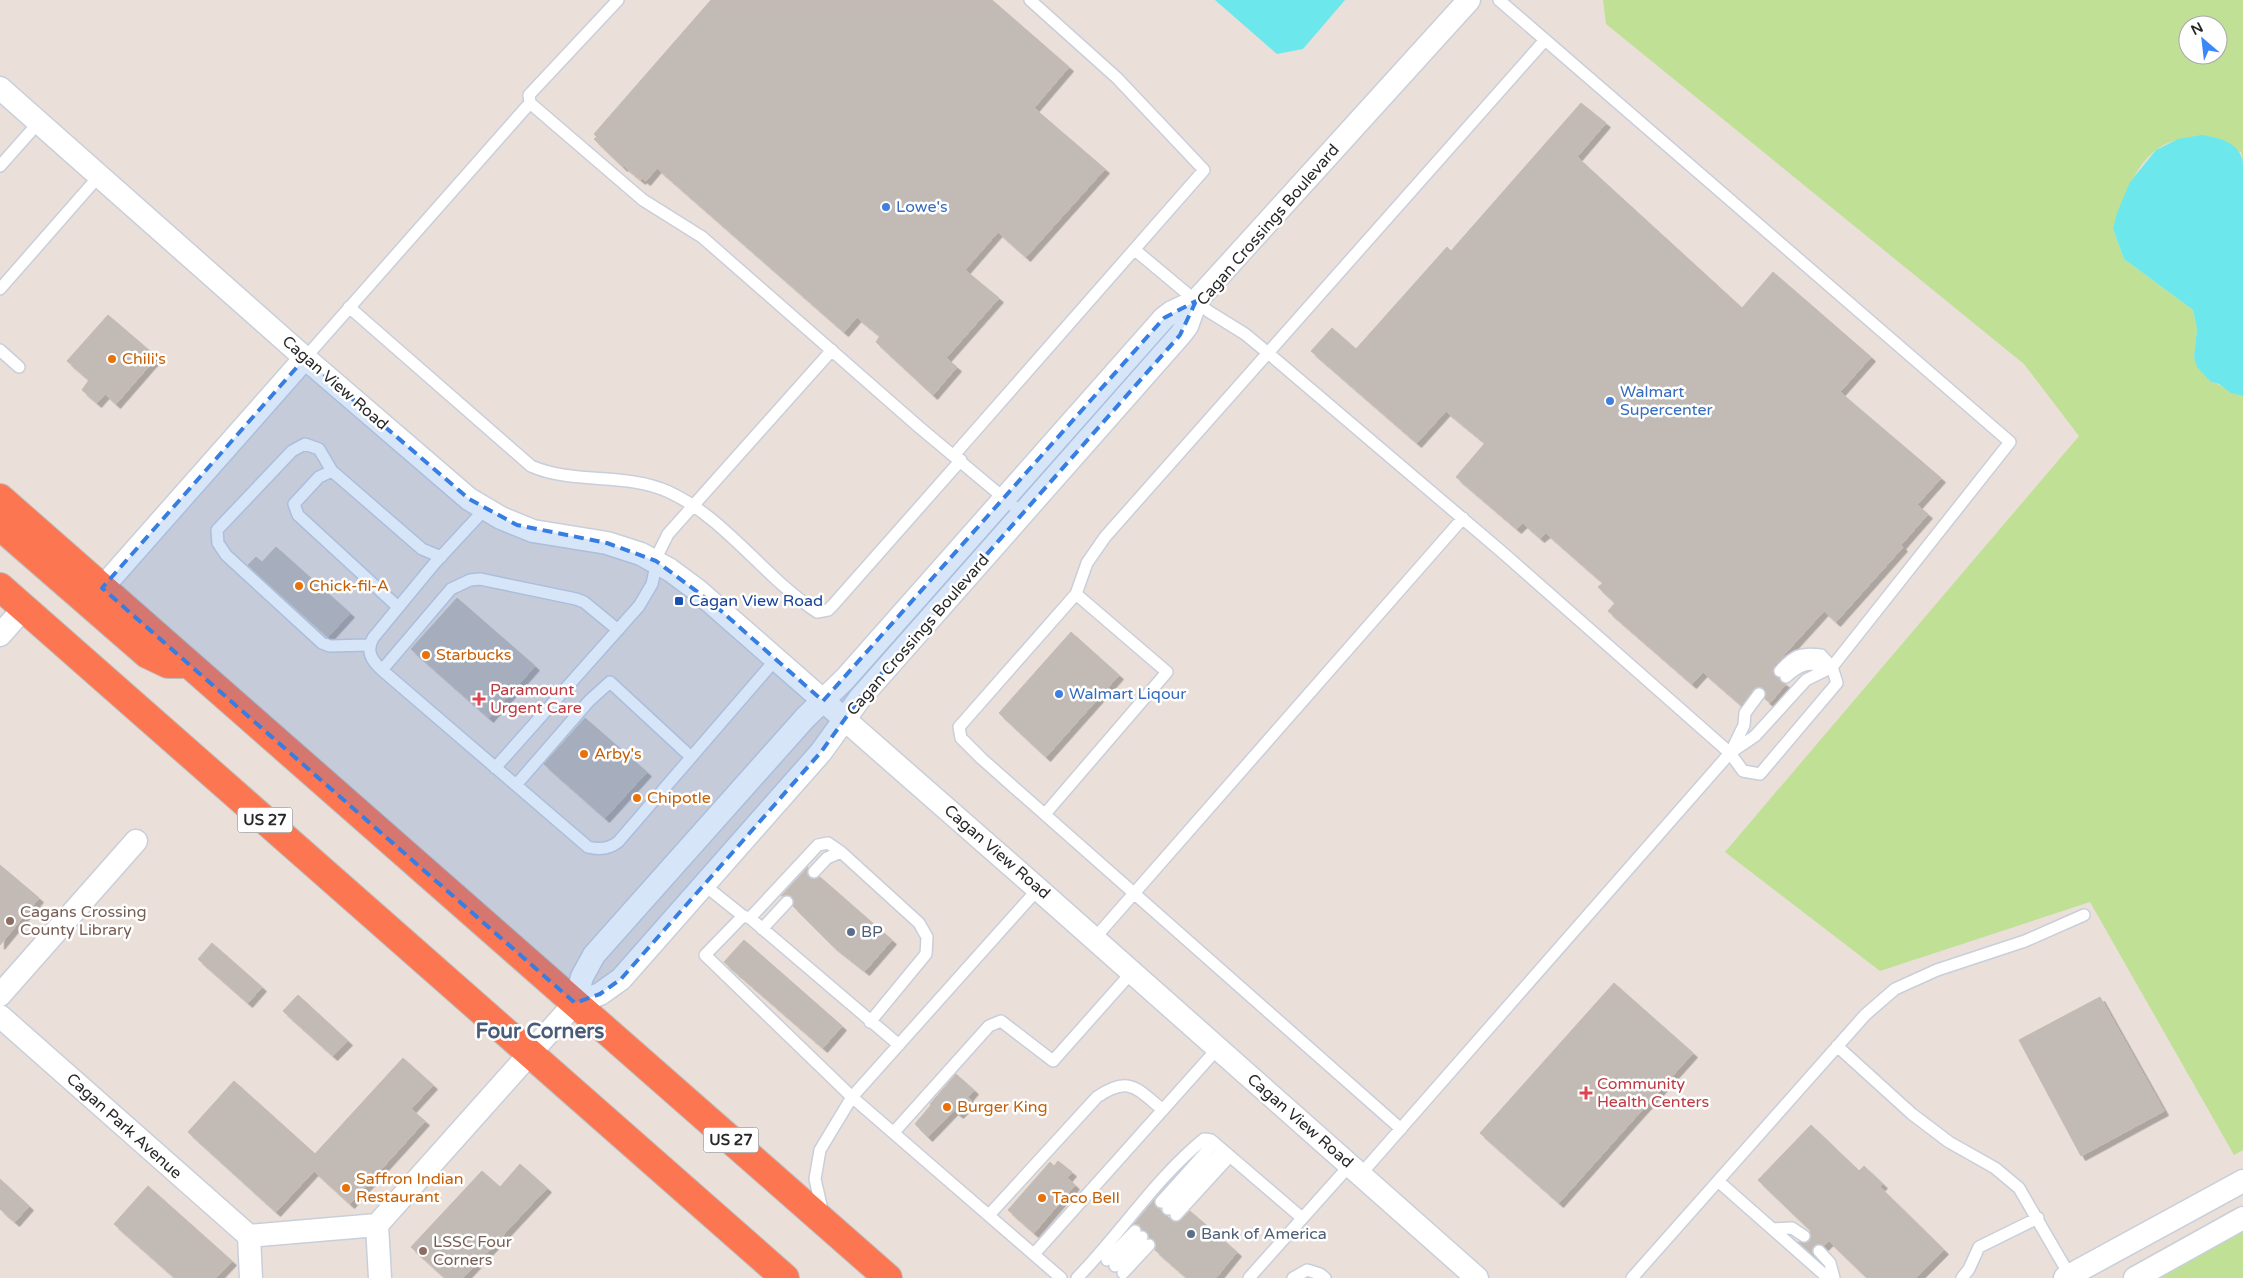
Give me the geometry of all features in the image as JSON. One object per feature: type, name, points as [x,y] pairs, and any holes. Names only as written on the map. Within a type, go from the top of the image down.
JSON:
[{"type":"highway","name":"US 27","points":[[0,498],[888,1278]]},
{"type":"highway","points":[[0,526],[147,654],[168,664],[189,664]]},
{"type":"highway","name":"US 27","points":[[0,587],[785,1278]]},
{"type":"street","name":"Cagan Crossings Boulevard","points":[[574,1003],[600,994],[621,979],[820,752],[860,698],[1180,335],[1189,321],[1196,301],[1469,0]]},
{"type":"street","name":"Cagan View Road","points":[[0,88],[454,487],[485,509],[517,525],[533,530],[607,543],[656,561],[697,590],[1355,1169],[1469,1276]]},
{"type":"street","name":"Cagan Crossings Boulevard","points":[[574,1003],[582,977],[596,953],[728,803],[845,679],[1164,318],[1172,312],[1196,301]]},
{"type":"street","points":[[102,588],[305,358]]},
{"type":"street","points":[[0,635],[24,608]]},
{"type":"street","points":[[0,995],[136,841]]},
{"type":"street","points":[[380,1278],[378,1225],[574,1003]]},
{"type":"street","name":"Cagan Park Avenue","points":[[0,1016],[248,1236]]},
{"type":"street","points":[[2069,1277],[2243,1181]]},
{"type":"street","points":[[2135,1278],[2243,1218]]},
{"type":"street","points":[[251,1278],[248,1236],[378,1225]]},
{"type":"lane","points":[[618,0],[529,94],[530,103],[643,200],[702,237],[1023,514]]},
{"type":"lane","points":[[349,307],[531,466],[552,473],[653,486],[668,491],[693,506],[811,608],[822,612],[833,605],[1204,170],[1116,78],[1030,0]]},
{"type":"lane","points":[[1249,1278],[1302,1218],[1401,1129],[1730,753],[1755,736],[1806,680],[1832,667],[2010,442],[1499,0]]},
{"type":"lane","points":[[1401,1129],[967,745],[961,738],[960,727],[1076,594],[1087,563],[1106,537],[1545,40]]},
{"type":"lane","points":[[305,358],[530,103]]},
{"type":"lane","points":[[0,166],[39,122]]},
{"type":"lane","points":[[0,289],[99,176]]},
{"type":"lane","points":[[1135,250],[1196,301],[1268,352],[1463,518],[1730,753],[1743,771],[1760,774],[1837,683],[1832,667],[1821,655],[1811,653],[1793,657],[1783,674]]},
{"type":"lane","points":[[0,350],[19,366]]},
{"type":"lane","points":[[495,768],[646,596],[652,584],[656,561],[668,534],[832,350]]},
{"type":"lane","points":[[369,645],[330,646],[322,643],[226,555],[218,543],[217,530],[292,451],[306,444],[319,449],[332,471],[422,548],[441,557]]},
{"type":"lane","points":[[332,471],[319,477],[294,504],[298,516],[398,607]]},
{"type":"lane","points":[[485,509],[441,557],[373,638],[369,645],[370,654],[382,670],[588,847],[603,848],[618,842],[776,659]]},
{"type":"lane","points":[[1094,938],[1463,518]]},
{"type":"lane","points":[[382,670],[451,589],[470,580],[480,579],[576,599],[584,602],[618,630]]},
{"type":"lane","points":[[1045,814],[1168,672],[1076,594]]},
{"type":"lane","points":[[516,785],[589,701],[610,682],[691,757]]},
{"type":"lane","points":[[1730,753],[1744,725],[1745,713],[1762,696]]},
{"type":"lane","points":[[870,1022],[926,954],[927,937],[919,923],[841,852],[828,843],[818,845],[705,956],[852,1097],[1059,1277]]},
{"type":"lane","points":[[814,872],[827,858],[841,852]]},
{"type":"lane","points":[[703,884],[762,928],[899,1045]]},
{"type":"lane","points":[[825,1223],[815,1179],[820,1150],[852,1097],[1038,889]]},
{"type":"lane","points":[[762,928],[787,902]]},
{"type":"lane","points":[[1632,1278],[1864,1015],[1895,989],[1937,970],[2025,941],[2084,916]]},
{"type":"lane","points":[[894,1132],[989,1026],[1001,1021],[1053,1061],[1132,972]]},
{"type":"lane","points":[[1837,1046],[1912,1114],[1949,1142],[1995,1168],[2019,1188],[2038,1218],[2069,1277]]},
{"type":"lane","points":[[1034,1254],[1218,1048]]},
{"type":"lane","points":[[989,1215],[1097,1097],[1111,1088],[1125,1085],[1138,1089],[1163,1110]]},
{"type":"lane","points":[[1115,1266],[1112,1236],[1188,1152],[1204,1139],[1220,1147],[1302,1218]]},
{"type":"lane","points":[[1220,1147],[1168,1209],[1220,1147]]},
{"type":"lane","points":[[1718,1181],[1828,1278]]},
{"type":"lane","points":[[1962,1278],[1969,1269],[1979,1247],[2038,1218]]},
{"type":"lane","points":[[1773,1229],[1792,1228],[1804,1236]]},
{"type":"lane","points":[[1077,1278],[1115,1266],[1142,1238],[1115,1266]]},
{"type":"lane","points":[[1820,1251],[1830,1263],[1834,1278]]},
{"type":"lane","points":[[1293,1278],[1307,1270],[1320,1274],[1325,1278]]},
{"type":"highlighted area","points":[[1196,301],[1180,335],[860,698],[821,752],[621,979],[600,994],[575,1003],[102,588],[305,358],[469,499],[517,525],[607,543],[656,561],[711,602],[823,701],[1164,318]]},
{"type":"green space","points":[[1603,0],[2243,0],[2243,162],[2241,152],[2198,142],[2177,140],[2163,145],[2152,153],[2134,176],[2113,229],[2124,259],[2193,310],[2197,329],[2194,357],[2211,382],[2243,396],[2243,1150],[2234,1155],[2090,902],[1880,971],[1725,852],[2079,436],[2024,364],[1606,24]]},
{"type":"green space","points":[[2243,1231],[2243,1278],[2155,1278]]},
{"type":"water","points":[[1215,0],[1345,0],[1303,49],[1277,54]]},
{"type":"water","points":[[2202,135],[2233,145],[2241,155],[2243,162],[2243,396],[2231,393],[2219,384],[2211,382],[2197,367],[2194,357],[2197,329],[2193,310],[2124,259],[2113,229],[2117,213],[2130,182],[2156,150],[2178,139]]},
{"type":"building","name":"Lowe's","points":[[711,0],[992,0],[1069,67],[1034,108],[1105,169],[1026,257],[998,232],[965,270],[999,298],[946,358],[957,367],[933,395],[876,342],[880,336],[857,317],[844,332],[657,168],[646,181],[642,178],[641,180],[623,167],[594,139],[597,137],[594,134]]},
{"type":"building","name":"Walmart Supercenter","points":[[1581,103],[1606,123],[1577,157],[1742,308],[1773,272],[1871,357],[1840,392],[1941,478],[1917,505],[1928,514],[1901,545],[1903,547],[1836,622],[1824,611],[1774,666],[1775,676],[1786,684],[1770,703],[1765,699],[1766,691],[1759,687],[1753,689],[1741,705],[1703,672],[1692,684],[1608,611],[1615,603],[1598,587],[1603,583],[1546,533],[1540,538],[1523,523],[1517,529],[1456,477],[1485,443],[1446,411],[1417,443],[1311,351],[1332,328],[1356,349],[1447,247],[1451,251]]},
{"type":"building","name":"Chili's","points":[[108,315],[157,357],[116,404],[105,394],[97,403],[82,390],[89,380],[67,361]]},
{"type":"building","points":[[276,547],[350,613],[328,637],[248,565],[256,557],[262,562]]},
{"type":"building","points":[[457,598],[535,666],[489,718],[411,649]]},
{"type":"building","name":"Walmart Liqour","points":[[1071,632],[1119,675],[1046,757],[999,713]]},
{"type":"building","points":[[585,718],[647,772],[605,818],[544,764]]},
{"type":"building","name":"Cagans Crossing County Library","points":[[0,865],[39,898],[0,945]]},
{"type":"building","name":"BP","points":[[808,867],[807,874],[809,878],[816,879],[820,877],[892,940],[865,971],[832,945],[793,906],[794,900],[792,896],[781,896]]},
{"type":"building","points":[[744,940],[842,1026],[823,1048],[724,962]]},
{"type":"building","points":[[212,943],[262,987],[248,1003],[198,959]]},
{"type":"building","name":"Community Health Centers","points":[[1614,983],[1693,1053],[1559,1203],[1480,1133]]},
{"type":"building","points":[[298,995],[348,1041],[333,1056],[283,1011]]},
{"type":"building","points":[[2100,997],[2164,1111],[2081,1156],[2019,1040]]},
{"type":"building","points":[[403,1058],[433,1085],[411,1109],[425,1121],[350,1204],[314,1171],[276,1212],[188,1132],[234,1081],[315,1154]]},
{"type":"building","name":"Burger King","points":[[956,1074],[974,1090],[968,1097],[971,1101],[959,1114],[954,1110],[928,1137],[915,1124]]},
{"type":"building","points":[[1811,1125],[1859,1171],[1864,1166],[1883,1184],[1880,1187],[1944,1250],[1916,1278],[1867,1278],[1829,1241],[1824,1246],[1821,1244],[1814,1245],[1812,1254],[1798,1242],[1810,1241],[1810,1230],[1758,1180]]},
{"type":"building","name":"Taco Bell","points":[[1058,1161],[1072,1172],[1067,1178],[1075,1185],[1034,1233],[1008,1210],[1050,1162],[1054,1166]]},
{"type":"building","points":[[520,1164],[547,1188],[463,1278],[445,1278],[411,1247],[482,1171],[500,1187]]},
{"type":"building","points":[[0,1179],[29,1206],[15,1222],[0,1209]]},
{"type":"building","points":[[148,1186],[232,1261],[216,1278],[175,1278],[114,1224]]},
{"type":"building","name":"Bank of America","points":[[1154,1200],[1156,1207],[1174,1222],[1181,1220],[1190,1211],[1237,1252],[1216,1278],[1187,1278],[1155,1250],[1154,1240],[1149,1238],[1147,1232],[1142,1230],[1140,1225],[1134,1224]]},
{"type":"place","name":"Lowe's","points":[[886,207]]},
{"type":"place","name":"Chili's","points":[[112,359]]},
{"type":"place","name":"Walmart Supercenter","points":[[1610,401]]},
{"type":"place","name":"Chick-fil-A","points":[[299,586]]},
{"type":"place","name":"Cagan View Road","points":[[679,601]]},
{"type":"place","name":"Starbucks","points":[[426,655]]},
{"type":"place","name":"Walmart Liqour","points":[[1059,694]]},
{"type":"place","name":"Paramount Urgent Care","points":[[479,699]]},
{"type":"place","name":"Arby's","points":[[584,754]]},
{"type":"place","name":"Chipotle","points":[[637,798]]},
{"type":"place","name":"Cagans Crossing County Library","points":[[10,921]]},
{"type":"place","name":"BP","points":[[851,932]]},
{"type":"place","name":"Community Health Centers","points":[[1586,1093]]},
{"type":"place","name":"Burger King","points":[[947,1107]]},
{"type":"place","name":"Saffron Indian Restaurant","points":[[346,1188]]},
{"type":"place","name":"Taco Bell","points":[[1042,1198]]},
{"type":"place","name":"Bank of America","points":[[1191,1234]]},
{"type":"place","name":"LSSC Four Corners","points":[[423,1251]]},
{"type":"district","name":"Four Corners","points":[[540,1031]]}]
